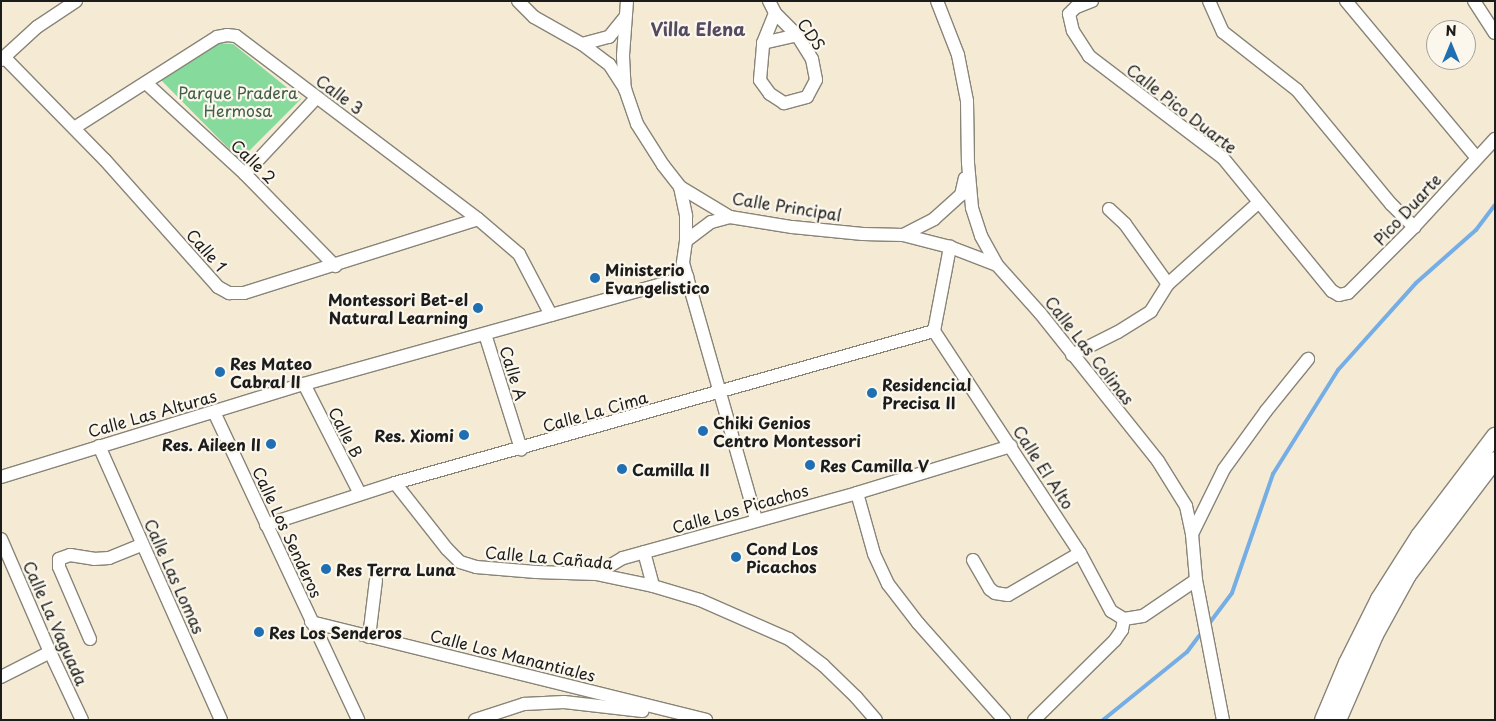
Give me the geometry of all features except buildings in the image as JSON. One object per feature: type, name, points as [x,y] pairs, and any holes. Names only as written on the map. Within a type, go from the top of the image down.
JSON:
[{"type":"main road","points":[[1322,720],[1347,663],[1379,599],[1419,536],[1493,441]]},
{"type":"main road","points":[[1338,720],[1375,634],[1408,576],[1495,460]]},
{"type":"street","points":[[3,58],[36,28],[76,1]]},
{"type":"street","points":[[518,1],[534,17],[582,44],[609,64],[625,89]]},
{"type":"street","name":"Calle Principal","points":[[627,1],[623,56],[625,89],[637,124],[663,165],[680,187],[730,216],[801,228],[863,234],[903,235],[934,219],[961,195],[968,163]]},
{"type":"street","name":"CDS","points":[[769,1],[775,13],[797,35],[812,59],[816,80],[807,97],[784,102],[770,94],[760,80],[763,43],[775,13]]},
{"type":"street","name":"Calle Las Colinas","points":[[937,1],[958,55],[967,100],[968,163],[972,208],[981,236],[997,265],[1040,312],[1173,483],[1186,506],[1192,534],[1196,580],[1223,720]]},
{"type":"street","name":"Calle Pico Duarte","points":[[1092,1],[1076,7],[1069,14],[1073,32],[1089,56],[1223,158],[1332,291],[1339,295]]},
{"type":"street","points":[[1209,1],[1223,32],[1297,90],[1390,204],[1414,227]]},
{"type":"street","points":[[1346,1],[1476,157]]},
{"type":"street","points":[[1474,1],[1495,33]]},
{"type":"street","points":[[582,44],[609,37],[626,17]]},
{"type":"street","points":[[763,43],[797,35]]},
{"type":"street","name":"Calle 3","points":[[74,128],[217,37],[236,36],[478,219],[519,254],[551,315]]},
{"type":"street","name":"Calle 1","points":[[3,58],[74,128],[218,287],[228,293],[244,293],[335,266],[478,219]]},
{"type":"street","name":"Calle 2","points":[[146,83],[245,174],[335,266]]},
{"type":"street","points":[[245,174],[317,97]]},
{"type":"street","name":"Pico Duarte","points":[[1339,295],[1348,293],[1414,227],[1476,157],[1495,139]]},
{"type":"street","points":[[680,187],[686,216],[686,242],[683,263],[756,520]]},
{"type":"street","points":[[1072,355],[1118,332],[1151,311],[1168,284],[1259,202]]},
{"type":"street","points":[[1109,209],[1125,224],[1168,284]]},
{"type":"street","points":[[686,242],[711,222],[730,216]]},
{"type":"street","points":[[903,235],[950,247],[997,265]]},
{"type":"street","points":[[934,331],[950,247]]},
{"type":"street","name":"Calle Las Alturas","points":[[2,476],[304,384],[687,277]]},
{"type":"street","name":"Calle La Cima","points":[[266,525],[395,483],[934,331]]},
{"type":"street","name":"Calle El Alto","points":[[934,331],[1080,553],[1111,611],[1124,619]]},
{"type":"street","name":"Calle A","points":[[485,334],[521,449]]},
{"type":"street","points":[[1192,534],[1224,469],[1266,411],[1308,360]]},
{"type":"street","name":"Calle B","points":[[304,384],[360,494]]},
{"type":"street","name":"Calle Los Senderos","points":[[214,412],[358,720]]},
{"type":"street","name":"Calle Las Lomas","points":[[99,446],[221,720]]},
{"type":"street","name":"Calle Los Picachos","points":[[596,574],[623,558],[857,493],[1011,446]]},
{"type":"street","name":"Calle La Cañada","points":[[395,483],[447,549],[460,562],[476,567],[596,574],[653,586],[700,600],[790,639],[823,665],[856,697],[876,720]]},
{"type":"street","points":[[857,493],[874,554],[888,584],[918,622],[1004,720]]},
{"type":"street","name":"Calle La Vaguada","points":[[1,538],[50,652],[82,720]]},
{"type":"street","points":[[90,639],[59,567],[59,559],[70,555],[94,559],[109,558],[142,545]]},
{"type":"street","points":[[644,552],[653,586]]},
{"type":"street","points":[[973,560],[990,589],[995,593],[1008,595],[1080,553]]},
{"type":"street","points":[[369,636],[376,580]]},
{"type":"street","points":[[1034,720],[1115,640],[1122,630],[1124,619],[1143,616],[1196,580]]},
{"type":"street","name":"Calle Los Manantiales","points":[[311,622],[688,718],[706,720]]},
{"type":"street","points":[[1,677],[50,652]]},
{"type":"street","points":[[475,720],[532,703],[564,702],[688,718]]},
{"type":"street","points":[[611,720],[621,709]]},
{"type":"green space","name":"Parque Pradera Hermosa","points":[[216,43],[233,44],[301,99],[240,160],[161,80]]},
{"type":"waterway","points":[[1208,625],[1232,593],[1273,474],[1338,370],[1416,283],[1476,230],[1495,205]]},
{"type":"waterway","points":[[1103,720],[1187,652],[1202,632]]},
{"type":"place","name":"Ministerio Evangelistico","points":[[595,278]]},
{"type":"place","name":"Montessori Bet-el Natural Learning","points":[[478,308]]},
{"type":"place","name":"Res Mateo Cabral II","points":[[220,372]]},
{"type":"place","name":"Residencial Precisa II","points":[[872,393]]},
{"type":"place","name":"Chiki Genios Centro Montessori","points":[[703,431]]},
{"type":"place","name":"Res. Xiomi","points":[[464,435]]},
{"type":"place","name":"Res. Aileen II","points":[[271,444]]},
{"type":"place","name":"Res Camilla V","points":[[810,465]]},
{"type":"place","name":"Camilla II","points":[[622,469]]},
{"type":"place","name":"Cond Los Picachos","points":[[736,557]]},
{"type":"place","name":"Res Terra Luna","points":[[326,569]]},
{"type":"place","name":"Res Los Senderos","points":[[259,632]]},
{"type":"district","name":"Villa Elena","points":[[698,29]]}]
